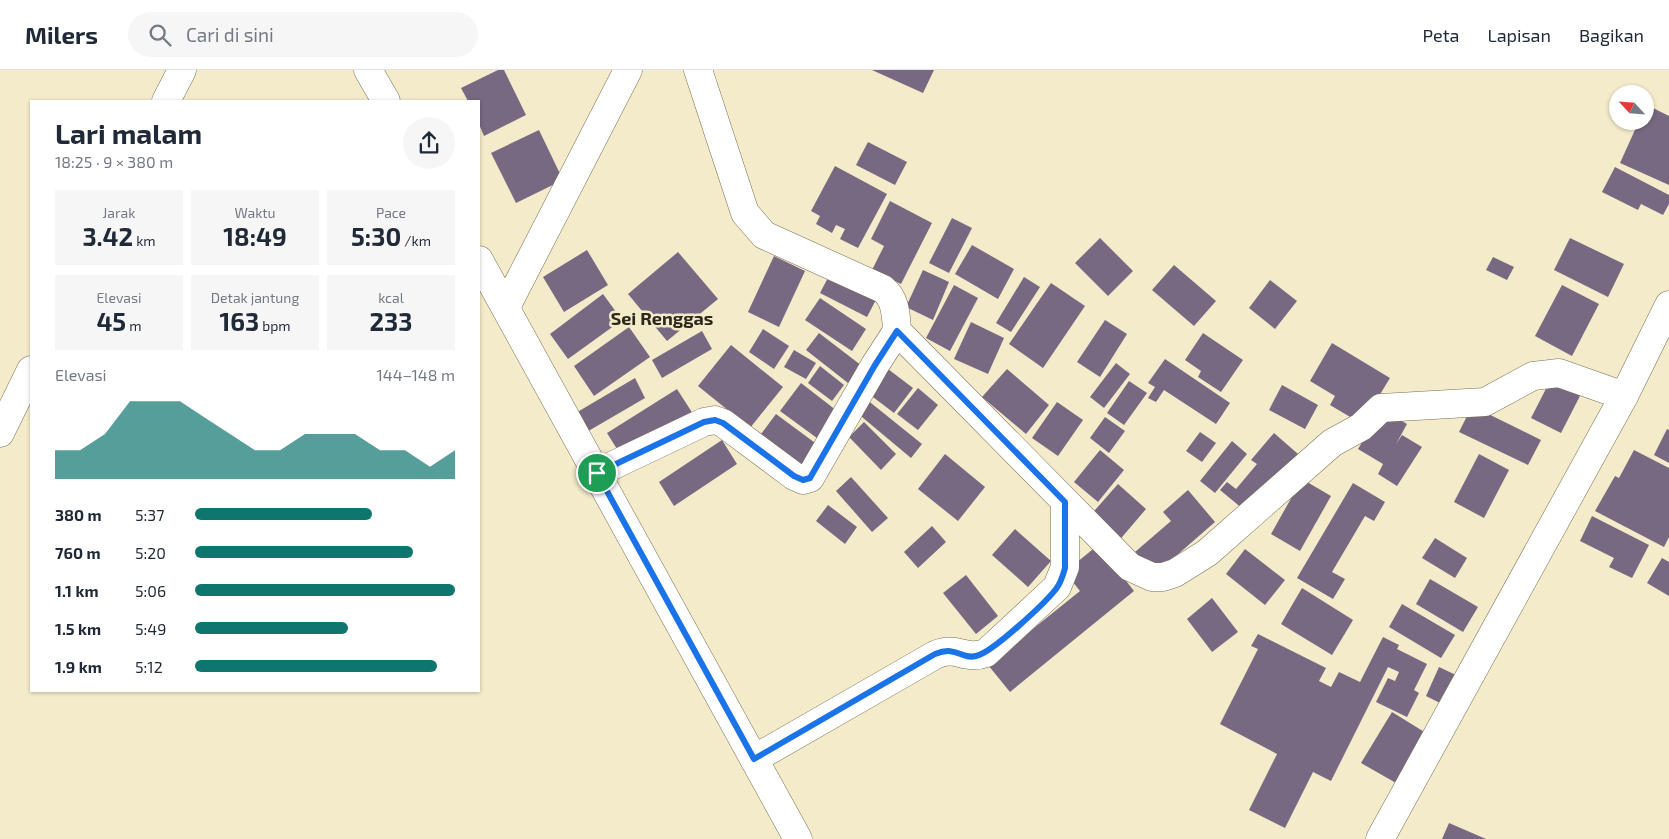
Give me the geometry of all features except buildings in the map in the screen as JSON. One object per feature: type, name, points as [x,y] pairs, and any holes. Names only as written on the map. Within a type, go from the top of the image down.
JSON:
[{"type":"street","points":[[167,100],[182,70]]},
{"type":"street","points":[[368,70],[385,100]]},
{"type":"street","points":[[506,307],[628,70]]},
{"type":"street","points":[[698,70],[745,213],[752,224],[764,235],[883,289],[889,294],[893,302],[897,331],[1130,567],[1152,577],[1163,577],[1175,573],[1207,553],[1332,443],[1361,427],[1381,408],[1485,402],[1534,376],[1552,373],[1560,373],[1624,396]]},
{"type":"street","points":[[480,262],[798,839]]},
{"type":"street","points":[[1380,839],[1624,396],[1669,305]]},
{"type":"street","points":[[597,473],[704,422],[715,420],[723,423],[794,476],[803,480],[810,478],[875,365],[897,331]]},
{"type":"street","points":[[0,433],[30,372]]},
{"type":"street","points":[[754,759],[935,654],[946,650],[972,657],[986,653],[1057,587],[1065,568],[1065,502]]},
{"type":"district","name":"Sei Renggas","points":[[662,319]]},
{"type":"route","points":[[897,331],[1065,502],[1065,568],[1057,587],[1050,596],[986,653],[972,657],[946,650],[935,654],[754,759],[597,473],[704,422],[715,420],[723,423],[794,476],[803,480],[810,478],[875,365],[897,331]]}]
